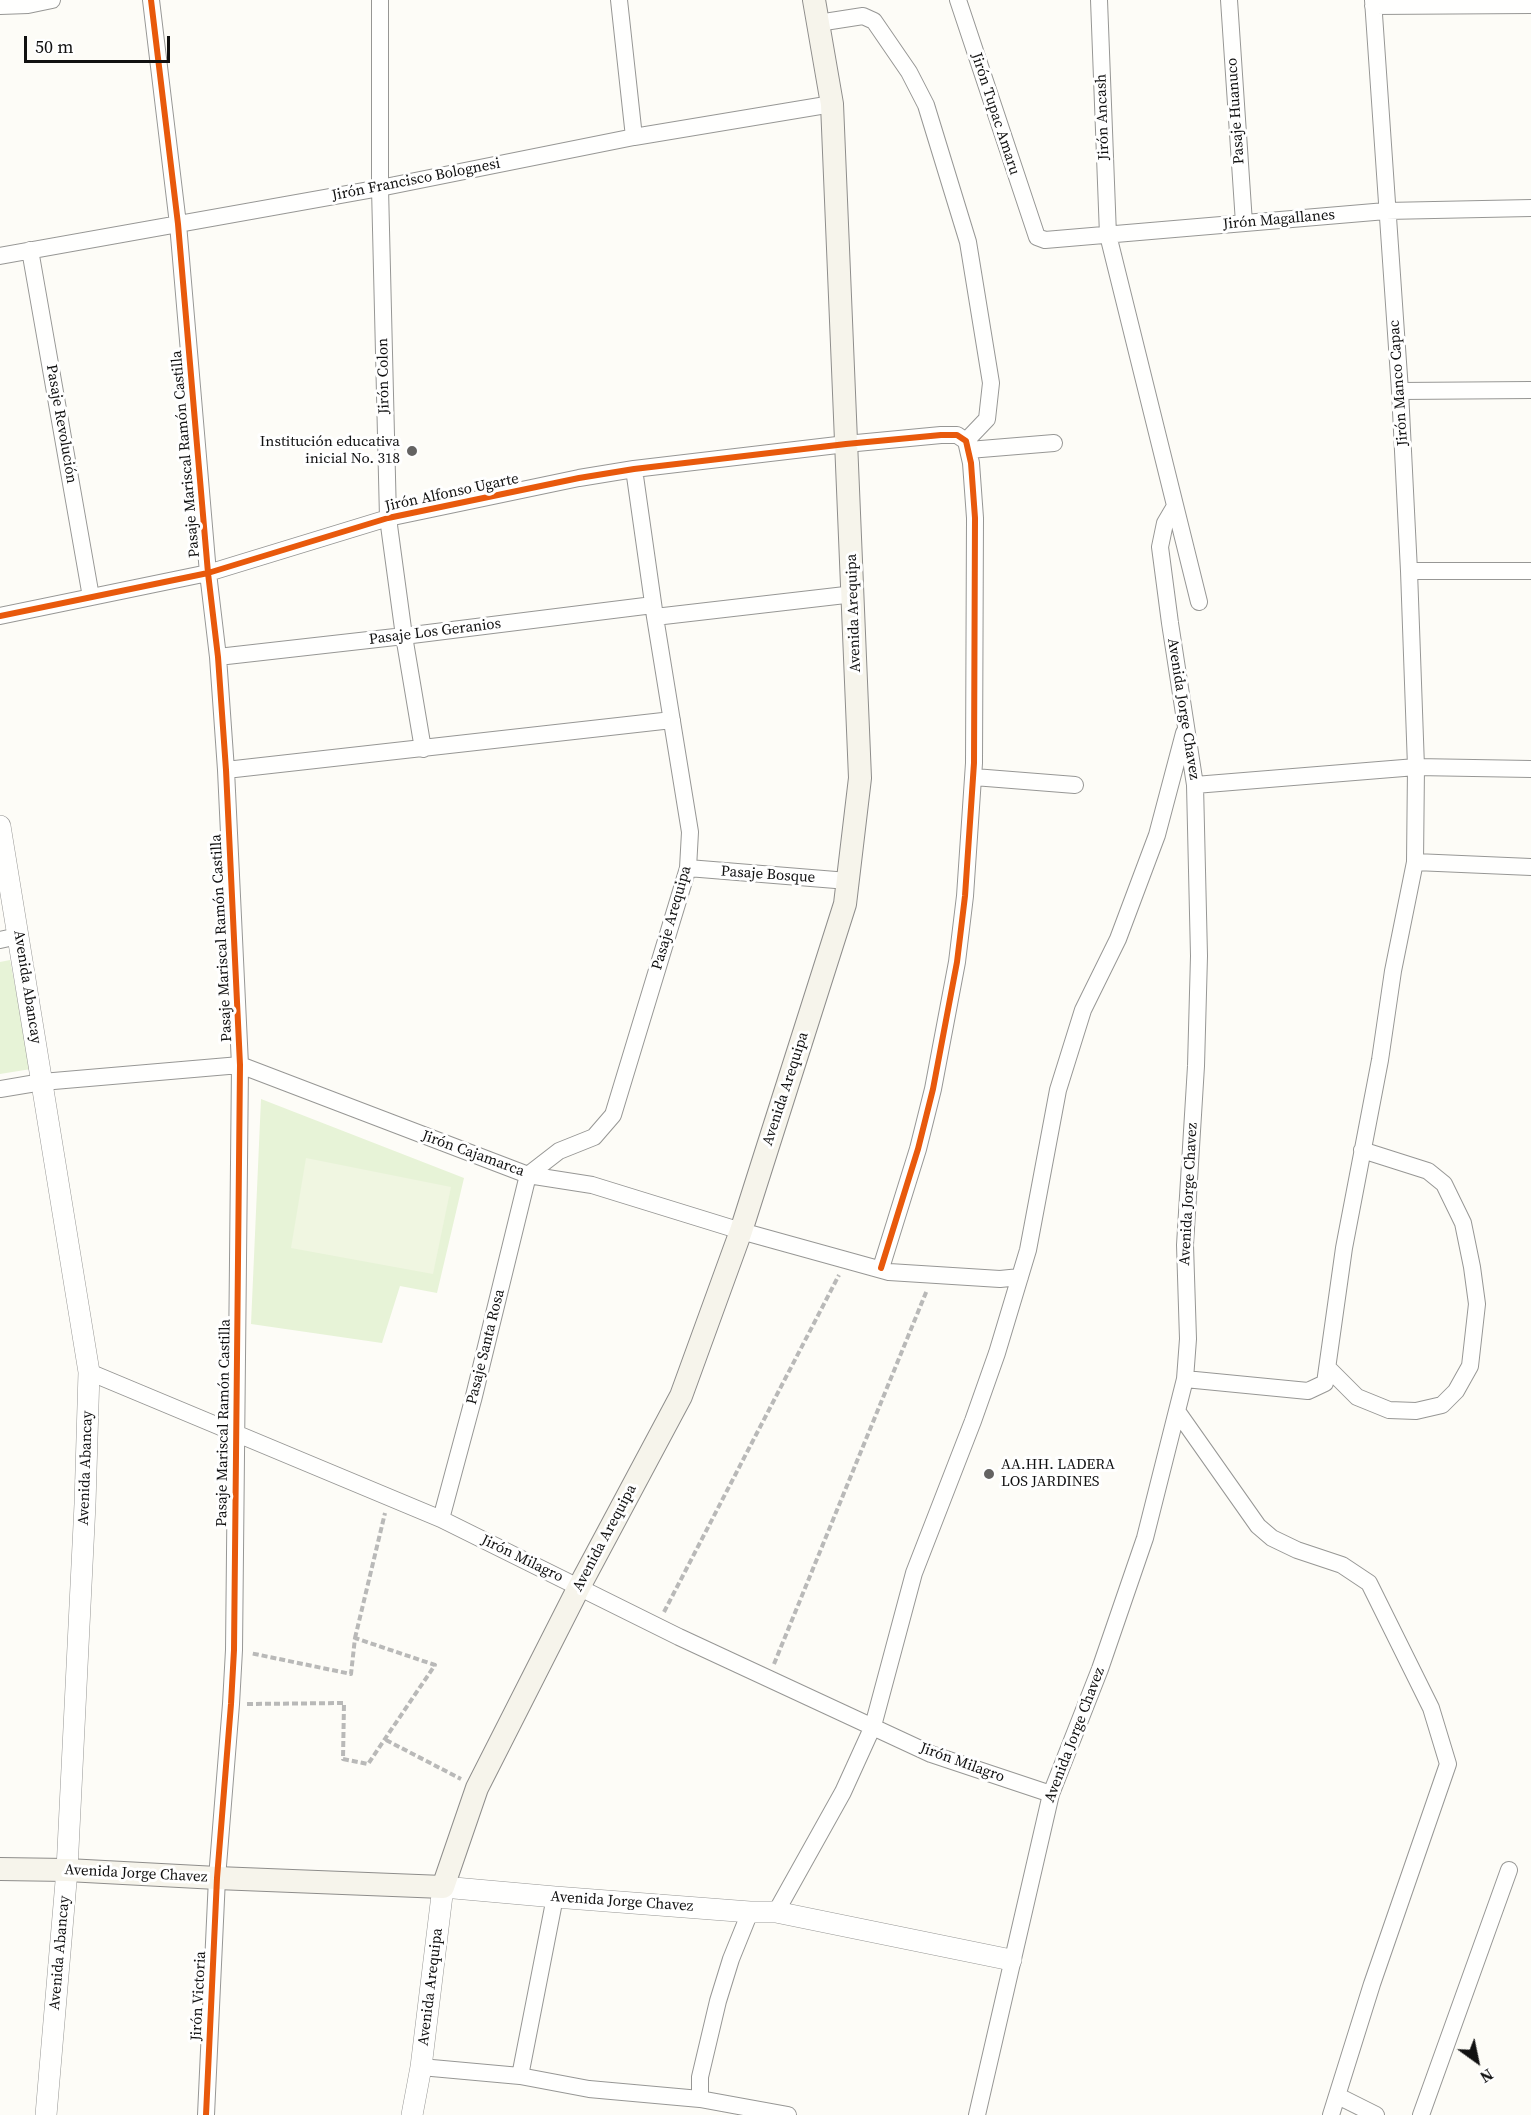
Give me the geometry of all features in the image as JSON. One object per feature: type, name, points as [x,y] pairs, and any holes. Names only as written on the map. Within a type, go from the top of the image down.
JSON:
[{"type":"main road","name":"Avenida Arequipa","points":[[443,1887],[477,1788],[579,1587],[681,1396],[741,1231],[845,904],[860,778],[854,594],[832,104],[814,0]]},
{"type":"main road","name":"Avenida Jorge Chavez","points":[[0,1869],[443,1887]]},
{"type":"street","points":[[0,6],[28,5],[52,0]]},
{"type":"street","name":"Pasaje Mariscal Ramón Castilla","points":[[151,0],[178,224],[208,573],[218,657],[226,770],[240,1065],[234,1650],[217,1878]]},
{"type":"street","name":"Jirón Colon","points":[[380,0],[380,188],[388,518],[404,636],[423,748]]},
{"type":"street","points":[[619,0],[634,138]]},
{"type":"street","name":"Jirón Tupac Amaru","points":[[958,0],[1032,229]]},
{"type":"street","name":"Jirón Ancash","points":[[1099,0],[1107,235],[1199,602]]},
{"type":"street","name":"Pasaje Huanuco","points":[[1229,0],[1244,223]]},
{"type":"street","points":[[1373,3],[1531,5]]},
{"type":"street","name":"Jirón Manco Capac","points":[[1328,1368],[1344,1248],[1380,1060],[1393,971],[1415,862],[1416,767],[1409,571],[1400,391],[1373,3]]},
{"type":"street","points":[[818,23],[863,16],[874,21],[909,72],[926,105],[968,242],[991,383],[987,418],[968,445],[975,518],[974,777],[965,896],[945,1028],[918,1149],[881,1268]]},
{"type":"street","name":"Jirón Francisco Bolognesi","points":[[0,256],[380,188],[634,138],[832,104]]},
{"type":"street","name":"Jirón Magallanes","points":[[1032,229],[1037,237],[1045,240],[1386,211],[1531,208]]},
{"type":"street","name":"Pasaje Revolución","points":[[30,250],[91,597]]},
{"type":"street","points":[[1400,391],[1531,390]]},
{"type":"street","name":"Jirón Alfonso Ugarte","points":[[0,616],[208,573],[388,518],[579,478],[634,469],[941,435],[957,435],[968,445],[1054,443]]},
{"type":"street","name":"Pasaje Arequipa","points":[[528,1175],[560,1151],[594,1137],[613,1114],[688,868],[690,832],[654,611],[634,469]]},
{"type":"street","name":"Avenida Jorge Chavez","points":[[443,1887],[750,1912],[776,1912],[1011,1960],[1051,1794],[1100,1669],[1146,1538],[1185,1379],[1188,1339],[1185,1245],[1197,1066],[1199,967],[1196,785],[1160,547],[1165,524],[1175,506]]},
{"type":"street","points":[[1409,571],[1531,571]]},
{"type":"street","name":"Pasaje Los Geranios","points":[[218,657],[654,611],[854,594]]},
{"type":"street","points":[[226,770],[672,720]]},
{"type":"street","points":[[776,1912],[843,1792],[873,1726],[914,1573],[974,1421],[1028,1250],[1058,1090],[1083,1010],[1118,939],[1157,835],[1186,725]]},
{"type":"street","points":[[1196,785],[1416,767],[1531,769]]},
{"type":"street","points":[[974,777],[1075,785]]},
{"type":"street","name":"Avenida Abancay","points":[[0,826],[9,938],[42,1082],[89,1372],[85,1504],[67,1870],[46,2115]]},
{"type":"street","points":[[1415,862],[1531,867]]},
{"type":"street","name":"Pasaje Bosque","points":[[688,868],[848,881]]},
{"type":"street","name":"Jirón Cajamarca","points":[[0,1089],[42,1082],[240,1065],[528,1175],[592,1185],[741,1231],[889,1272],[1000,1279],[1020,1277]]},
{"type":"street","points":[[1328,1368],[1357,1398],[1389,1410],[1416,1410],[1442,1405],[1456,1390],[1470,1366],[1477,1304],[1472,1267],[1462,1223],[1444,1184],[1428,1171],[1362,1150]]},
{"type":"street","name":"Pasaje Santa Rosa","points":[[441,1519],[473,1400],[528,1175]]},
{"type":"street","points":[[1185,1379],[1308,1391],[1325,1383],[1328,1368]]},
{"type":"street","name":"Jirón Milagro","points":[[89,1372],[441,1519],[657,1626],[931,1754],[1051,1794]]},
{"type":"street","points":[[1177,1411],[1258,1526],[1272,1538],[1297,1550],[1342,1565],[1369,1583],[1431,1708],[1448,1764],[1372,1984],[1331,2115]]},
{"type":"street","points":[[1421,2115],[1509,1870]]},
{"type":"street","name":"Jirón Victoria","points":[[206,2115],[217,1878]]},
{"type":"street","name":"Avenida Arequipa","points":[[412,2115],[421,2067],[443,1887]]},
{"type":"street","points":[[520,2076],[555,1897]]},
{"type":"street","points":[[700,2099],[700,2077],[718,2001],[731,1959],[750,1912]]},
{"type":"street","points":[[977,2115],[1011,1960]]},
{"type":"street","points":[[421,2067],[520,2076],[589,2089],[700,2099],[788,2115]]},
{"type":"street","points":[[1338,2096],[1376,2115]]},
{"type":"path","points":[[657,1626],[847,1259]]},
{"type":"path","points":[[768,1678],[933,1274]]},
{"type":"path","points":[[234,1650],[351,1674],[355,1638],[388,1498]]},
{"type":"path","points":[[231,1704],[344,1703],[343,1759],[368,1764],[435,1665],[355,1638]]},
{"type":"path","points":[[386,1740],[477,1788]]},
{"type":"green space","points":[[10,960],[31,1069],[0,1074],[0,962]]},
{"type":"green space","points":[[261,1099],[464,1178],[437,1293],[400,1286],[382,1343],[251,1324]]},
{"type":"green space","points":[[306,1158],[451,1187],[433,1274],[291,1248]]},
{"type":"cycle path","points":[[151,0],[178,224],[208,573],[218,657],[226,770],[240,1065],[234,1650],[217,1878],[206,2115]]},
{"type":"cycle path","points":[[0,616],[208,573],[388,518],[579,478],[634,469],[846,444],[941,435],[957,435],[966,441],[971,463],[975,518],[974,763],[965,896],[957,962],[933,1089],[918,1149],[881,1268]]},
{"type":"place","name":"Institución educativa inicial No. 318","points":[[412,451]]},
{"type":"place","name":"AA.HH. LADERA LOS JARDINES","points":[[989,1474]]}]
